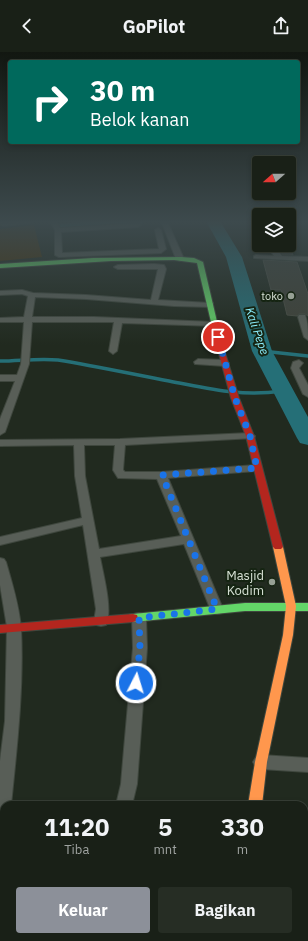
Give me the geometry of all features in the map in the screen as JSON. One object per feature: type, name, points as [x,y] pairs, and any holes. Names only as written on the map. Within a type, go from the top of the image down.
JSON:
[{"type":"street","points":[[0,266],[51,262]]},
{"type":"street","points":[[200,262],[207,283],[214,324],[225,363],[234,394],[250,436],[291,606],[284,658],[277,684],[261,762],[256,801]]},
{"type":"street","points":[[118,267],[161,267],[162,269],[154,302]]},
{"type":"street","points":[[0,293],[22,292],[32,296],[76,296],[210,305]]},
{"type":"street","points":[[0,432],[22,378],[26,361],[28,319],[32,296]]},
{"type":"street","points":[[302,317],[308,337]]},
{"type":"street","points":[[0,320],[118,320],[214,324]]},
{"type":"street","points":[[113,351],[118,320]]},
{"type":"street","points":[[198,362],[225,363]]},
{"type":"street","points":[[299,363],[296,364],[296,368],[308,394]]},
{"type":"street","points":[[0,378],[22,378]]},
{"type":"street","points":[[0,443],[120,442],[250,436]]},
{"type":"street","points":[[79,442],[80,476],[102,609],[101,621]]},
{"type":"street","points":[[120,442],[118,470],[120,474],[127,476],[257,468]]},
{"type":"street","points":[[162,475],[217,609]]},
{"type":"street","points":[[0,541],[88,520]]},
{"type":"street","points":[[94,554],[188,539]]},
{"type":"street","points":[[0,562],[10,599],[7,628],[12,721],[3,801]]},
{"type":"street","points":[[7,628],[139,618],[217,609],[291,606],[308,607]]},
{"type":"street","points":[[125,801],[129,784],[140,648],[139,618]]},
{"type":"street","points":[[261,762],[308,765]]},
{"type":"building","points":[[264,262],[297,262],[308,294],[308,316],[305,314],[299,314],[297,316],[287,315],[281,290],[271,290]]},
{"type":"waterway","name":"Kali Pepe","points":[[236,262],[262,351],[308,438]]},
{"type":"waterway","points":[[262,351],[308,356]]},
{"type":"waterway","points":[[0,361],[51,359],[100,367],[198,387],[239,393],[267,393],[283,391]]},
{"type":"traffic: fast","points":[[0,266],[52,262]]},
{"type":"traffic: fast","points":[[200,262],[206,282],[219,343]]},
{"type":"traffic: fast","points":[[133,618],[245,607],[308,607]]},
{"type":"traffic: slow","points":[[256,801],[261,762],[288,635],[291,606],[278,547]]},
{"type":"traffic: jam","points":[[219,343],[235,398],[250,436],[278,547]]},
{"type":"traffic: jam","points":[[0,629],[133,618]]},
{"type":"place","name":"toko","points":[[291,296]]},
{"type":"place","name":"Masjid Kodim","points":[[272,582]]},
{"type":"route","points":[[136,683],[140,648],[139,618],[217,609],[162,475],[257,468],[250,436],[235,398],[218,337]]}]
